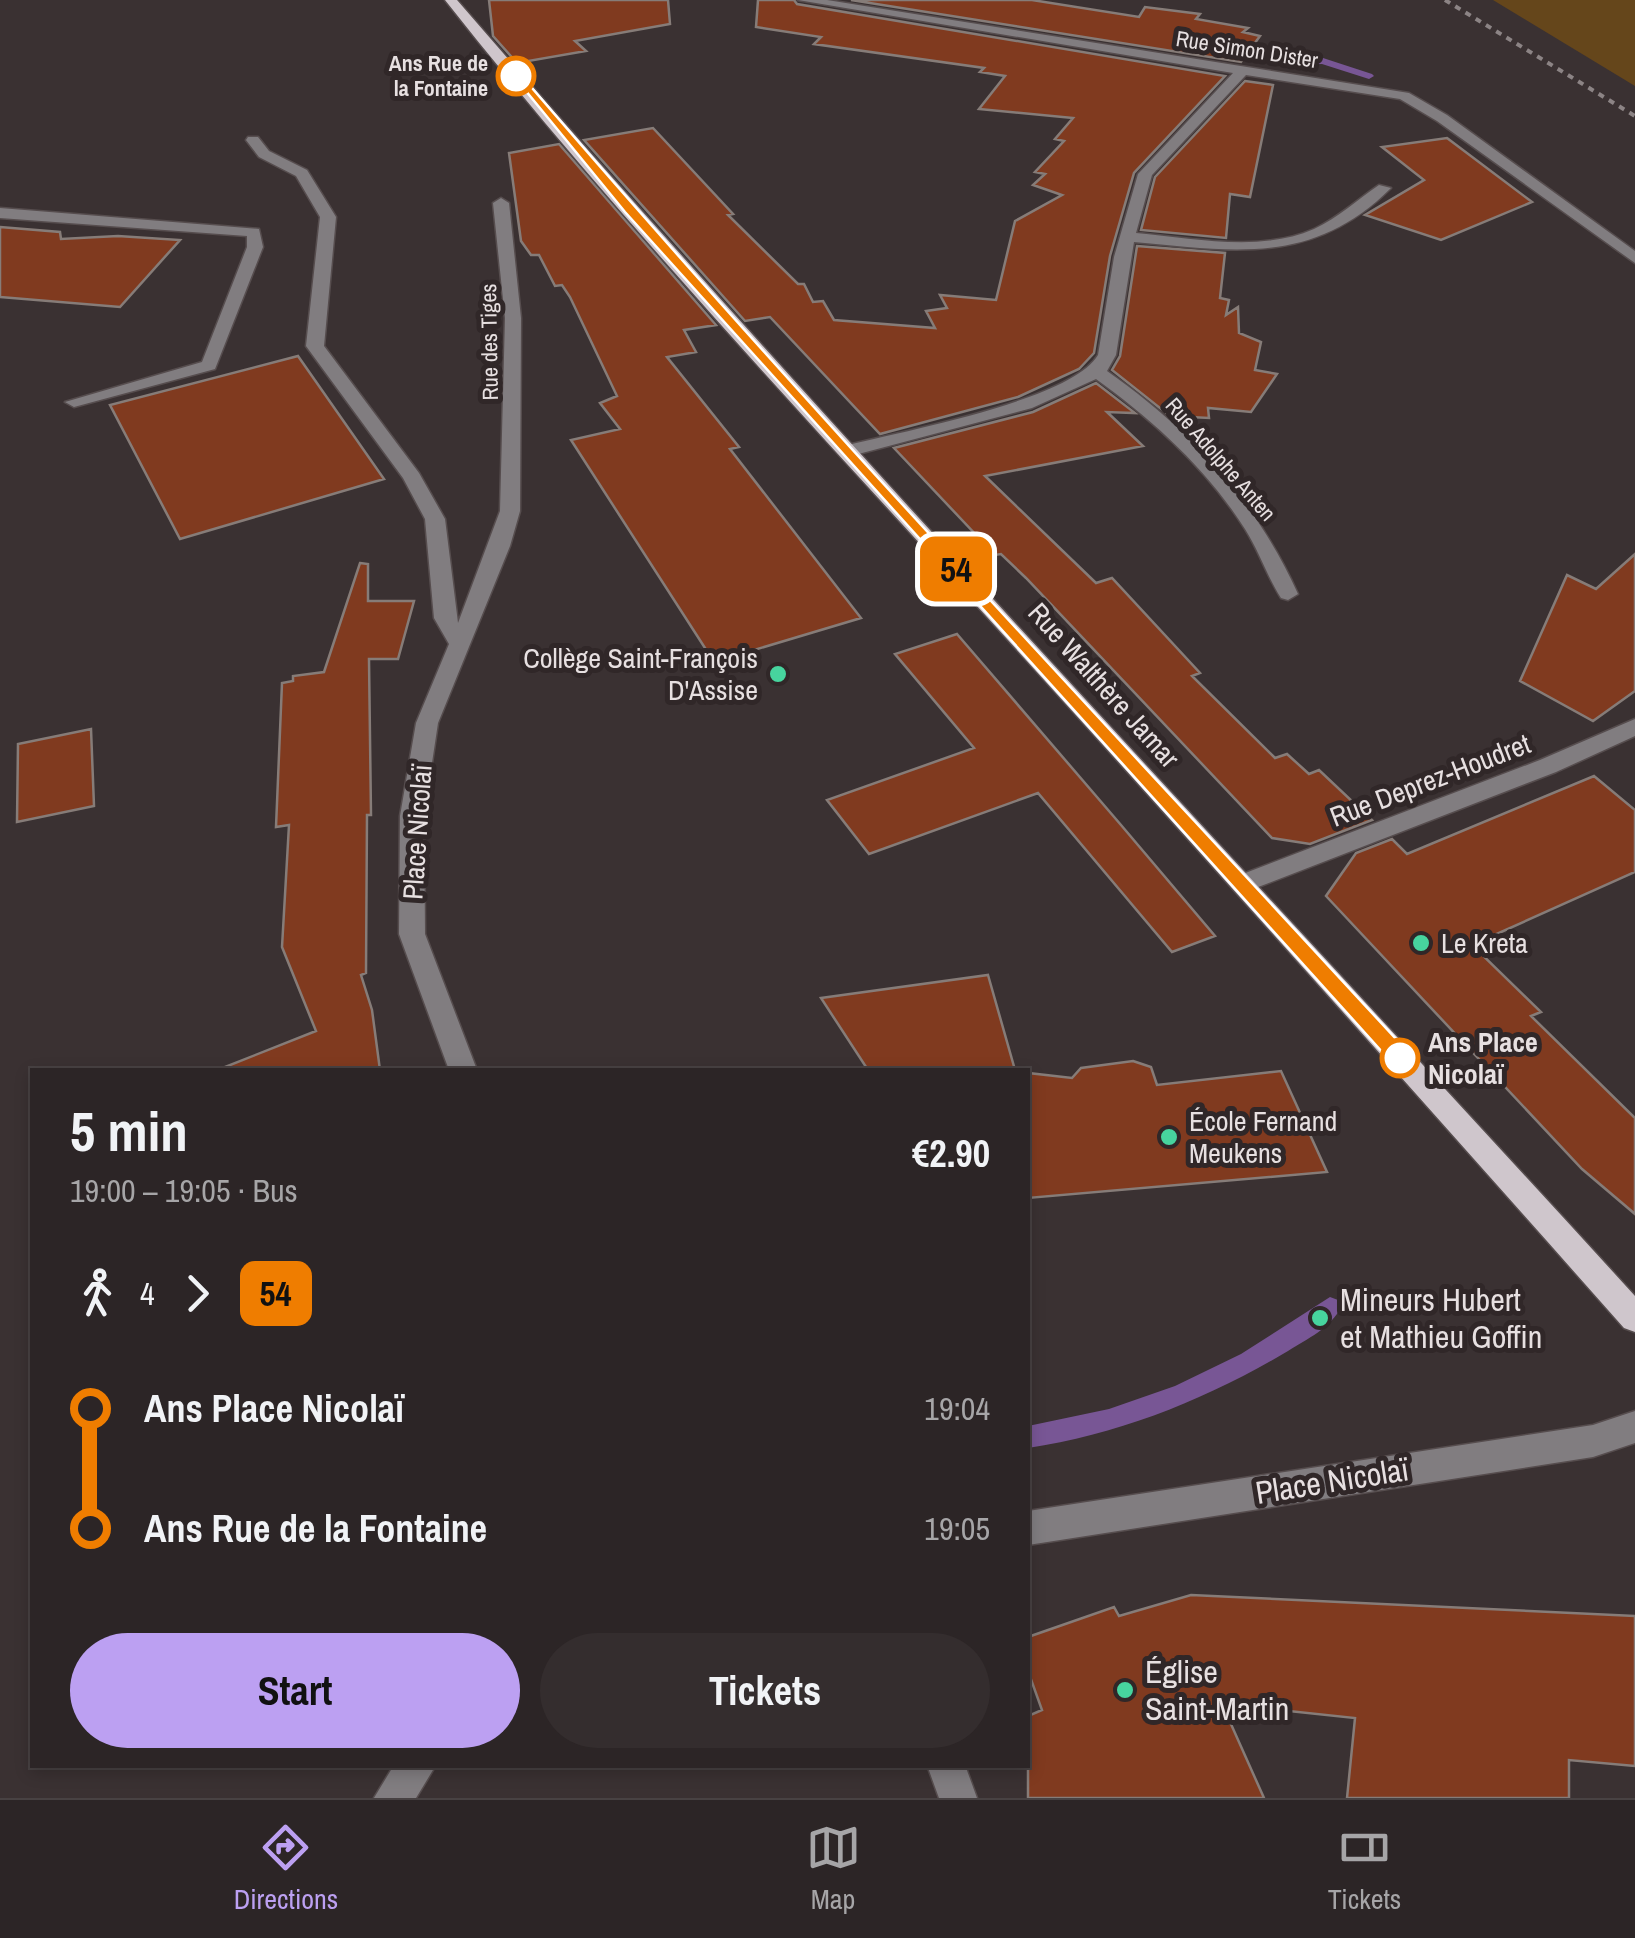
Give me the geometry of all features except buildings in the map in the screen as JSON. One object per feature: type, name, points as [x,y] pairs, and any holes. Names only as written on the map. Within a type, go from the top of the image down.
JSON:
[{"type":"main road","name":"Rue Walthère Jamar","points":[[453,0],[630,209],[847,451],[1244,883],[1635,1318]]},
{"type":"street","name":"Rue Simon Dister","points":[[804,0],[1386,92],[1418,102],[1635,258]]},
{"type":"street","points":[[847,451],[1026,404],[1056,394],[1097,372],[1107,355],[1127,236],[1150,166],[1244,69]]},
{"type":"street","points":[[253,140],[264,154],[302,172],[328,216],[315,346],[412,476],[435,519],[444,618],[459,644]]},
{"type":"street","points":[[1127,236],[1248,244],[1290,242],[1320,232],[1384,188]]},
{"type":"street","name":"Rue des Tiges","points":[[501,203],[513,318],[513,481]]},
{"type":"street","points":[[0,214],[254,232],[255,247],[209,365],[74,402]]},
{"type":"street","name":"Rue Adolphe Anten","points":[[1097,372],[1159,418],[1240,509],[1270,553],[1288,594]]},
{"type":"street","name":"Place Nicolaï","points":[[463,1068],[412,934],[415,797],[427,723],[500,546],[513,481]]},
{"type":"street","name":"Rue Deprez-Houdret","points":[[1244,883],[1548,766],[1635,727]]},
{"type":"street","name":"Place Nicolaï","points":[[1030,1528],[1593,1441],[1635,1427]]},
{"type":"street","points":[[393,1798],[415,1768]]},
{"type":"street","points":[[947,1768],[958,1798]]},
{"type":"shaded area","points":[[1493,0],[1635,0],[1635,86]]},
{"type":"waterway","points":[[1282,62],[1323,61],[1369,76]]},
{"type":"waterway","points":[[1030,1437],[1109,1420],[1181,1395],[1284,1341],[1330,1307]]},
{"type":"railway","points":[[1445,0],[1635,116]]},
{"type":"bus line","name":"54","points":[[516,76],[833,436],[1400,1058]]},
{"type":"place","name":"Ans Rue de la Fontaine","points":[[516,76]]},
{"type":"place","name":"Collège Saint-François D'Assise","points":[[778,674]]},
{"type":"place","name":"Le Kreta","points":[[1421,943]]},
{"type":"place","name":"Ans Place Nicolaï","points":[[1400,1058]]},
{"type":"place","name":"École Fernand Meukens","points":[[1169,1137]]},
{"type":"place","name":"Mineurs Hubert et Mathieu Goffin","points":[[1320,1318]]},
{"type":"place","name":"Église Saint-Martin","points":[[1125,1690]]}]
